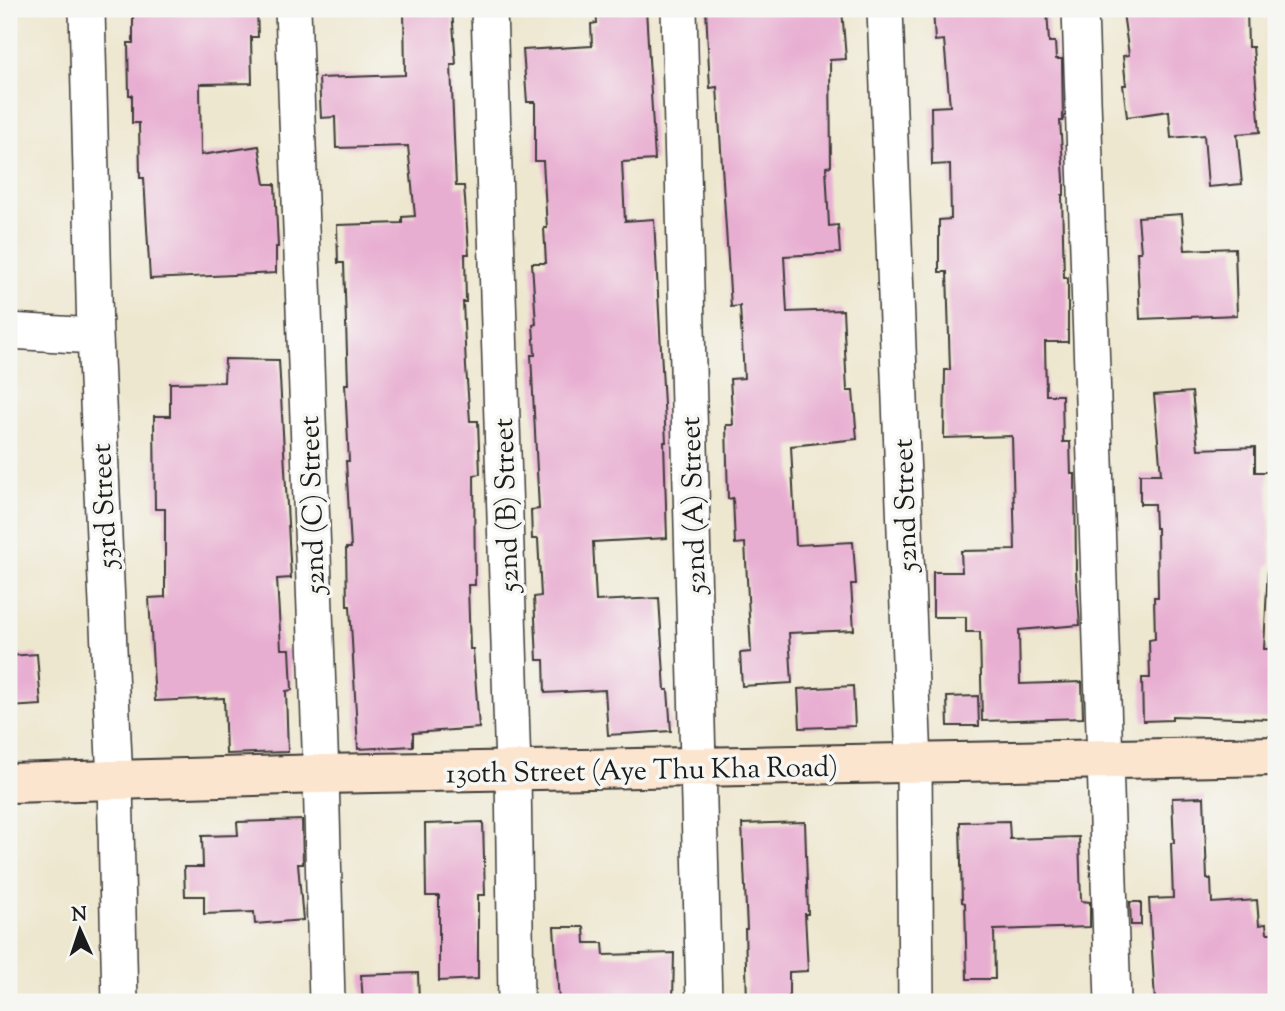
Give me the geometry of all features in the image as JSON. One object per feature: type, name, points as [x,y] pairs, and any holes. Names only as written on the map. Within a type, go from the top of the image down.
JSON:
[{"type":"street","name":"53rd Street","points":[[87,9],[95,336],[115,782],[120,1002]]},
{"type":"street","name":"52nd (C) Street","points":[[293,9],[327,1002]]},
{"type":"street","name":"52nd (B) Street","points":[[489,9],[513,771],[516,1002]]},
{"type":"street","name":"52nd (A) Street","points":[[678,9],[704,1002]]},
{"type":"street","name":"52nd Street","points":[[885,9],[914,764],[916,1002]]},
{"type":"street","points":[[1080,9],[1113,1002]]},
{"type":"street","points":[[9,331],[95,336]]},
{"type":"street","name":"130th Street (Aye Thu Kha Road)","points":[[9,783],[321,774],[1276,756]]},
{"type":"building","points":[[133,9],[257,9],[258,37],[251,37],[252,83],[200,84],[201,155],[259,146],[265,184],[275,184],[278,247],[276,273],[150,279],[144,178],[140,178],[139,123],[132,123],[132,95],[129,95],[128,43],[133,43]]},
{"type":"building","points":[[404,9],[452,9],[456,65],[451,65],[456,186],[464,186],[469,254],[465,254],[466,302],[463,302],[466,367],[470,421],[478,421],[480,474],[474,475],[475,585],[468,585],[470,649],[473,649],[479,728],[413,733],[413,746],[358,749],[350,606],[347,606],[346,548],[351,548],[346,461],[349,461],[344,263],[338,263],[337,225],[402,223],[402,217],[415,216],[408,146],[336,148],[335,117],[321,118],[319,78],[405,75]]},
{"type":"building","points":[[596,9],[646,9],[655,160],[622,162],[625,221],[654,219],[666,442],[667,538],[593,542],[596,601],[659,598],[665,690],[668,690],[671,731],[608,735],[605,690],[545,693],[544,660],[537,660],[534,597],[541,596],[538,539],[532,539],[531,510],[539,509],[531,355],[535,355],[533,325],[536,324],[532,263],[546,263],[544,228],[547,228],[543,161],[535,161],[535,102],[527,102],[523,50],[592,46],[591,24],[597,23]]},
{"type":"building","points":[[706,9],[842,9],[846,59],[830,60],[831,166],[826,167],[829,226],[838,225],[840,253],[784,256],[787,312],[843,310],[847,391],[853,391],[857,439],[791,446],[796,545],[853,542],[856,584],[851,584],[854,630],[789,633],[792,683],[742,686],[740,653],[751,652],[745,543],[735,544],[733,498],[728,499],[726,425],[733,425],[730,379],[744,378],[740,306],[731,307],[717,87],[710,88]]},
{"type":"building","points":[[933,9],[1047,9],[1049,42],[1055,42],[1056,59],[1062,59],[1063,121],[1060,121],[1064,179],[1064,278],[1068,278],[1068,342],[1045,342],[1046,395],[1062,395],[1063,442],[1070,442],[1071,474],[1075,474],[1076,572],[1080,625],[1019,630],[1020,684],[1082,682],[1083,718],[982,721],[980,632],[966,632],[966,617],[933,617],[933,572],[962,572],[961,551],[1015,550],[1012,436],[944,438],[945,370],[950,370],[947,272],[939,272],[939,220],[951,219],[950,164],[932,165],[931,107],[950,106],[944,40],[935,41]]},
{"type":"building","points":[[1157,9],[1247,9],[1248,47],[1253,47],[1260,132],[1237,134],[1242,184],[1208,187],[1204,135],[1171,138],[1169,111],[1127,117],[1123,56],[1129,55],[1123,13]]},
{"type":"building","points":[[1182,214],[1185,250],[1235,248],[1237,315],[1140,319],[1137,252],[1141,252],[1138,217]]},
{"type":"building","points":[[225,359],[279,360],[291,578],[277,579],[281,649],[290,649],[292,690],[286,691],[288,752],[226,754],[224,698],[155,701],[149,598],[165,597],[165,509],[155,509],[154,416],[170,416],[170,383],[224,382]]},
{"type":"building","points":[[1192,392],[1198,449],[1255,447],[1255,472],[1268,472],[1271,565],[1268,565],[1264,649],[1272,649],[1270,719],[1172,716],[1172,720],[1143,721],[1142,678],[1150,678],[1149,640],[1155,639],[1154,597],[1158,597],[1154,504],[1140,504],[1140,474],[1161,474],[1154,395]]},
{"type":"building","points":[[37,654],[41,705],[9,707],[9,656]]},
{"type":"building","points":[[853,686],[855,726],[800,728],[798,689]]},
{"type":"building","points":[[978,696],[979,726],[948,726],[947,697]]},
{"type":"building","points":[[1204,797],[1207,879],[1211,879],[1212,903],[1257,900],[1259,925],[1266,924],[1267,933],[1276,933],[1276,996],[1238,998],[1239,1002],[1155,1002],[1149,899],[1173,898],[1172,798]]},
{"type":"building","points":[[302,820],[303,864],[298,864],[303,920],[255,924],[254,912],[204,914],[204,896],[185,896],[184,867],[203,867],[202,836],[238,835],[237,822]]},
{"type":"building","points":[[1009,821],[1010,839],[1079,837],[1081,901],[1090,902],[1090,927],[994,930],[995,979],[967,979],[960,822]]},
{"type":"building","points":[[483,822],[485,895],[478,895],[478,979],[439,981],[439,896],[426,896],[425,824]]},
{"type":"building","points":[[805,822],[808,971],[789,972],[789,1002],[747,1002],[742,824]]},
{"type":"building","points":[[1130,902],[1141,902],[1141,925],[1131,925]]},
{"type":"building","points":[[554,927],[584,927],[585,943],[603,943],[604,955],[674,953],[673,1001],[559,1002]]},
{"type":"building","points":[[418,973],[419,1002],[363,1002],[361,975]]}]
